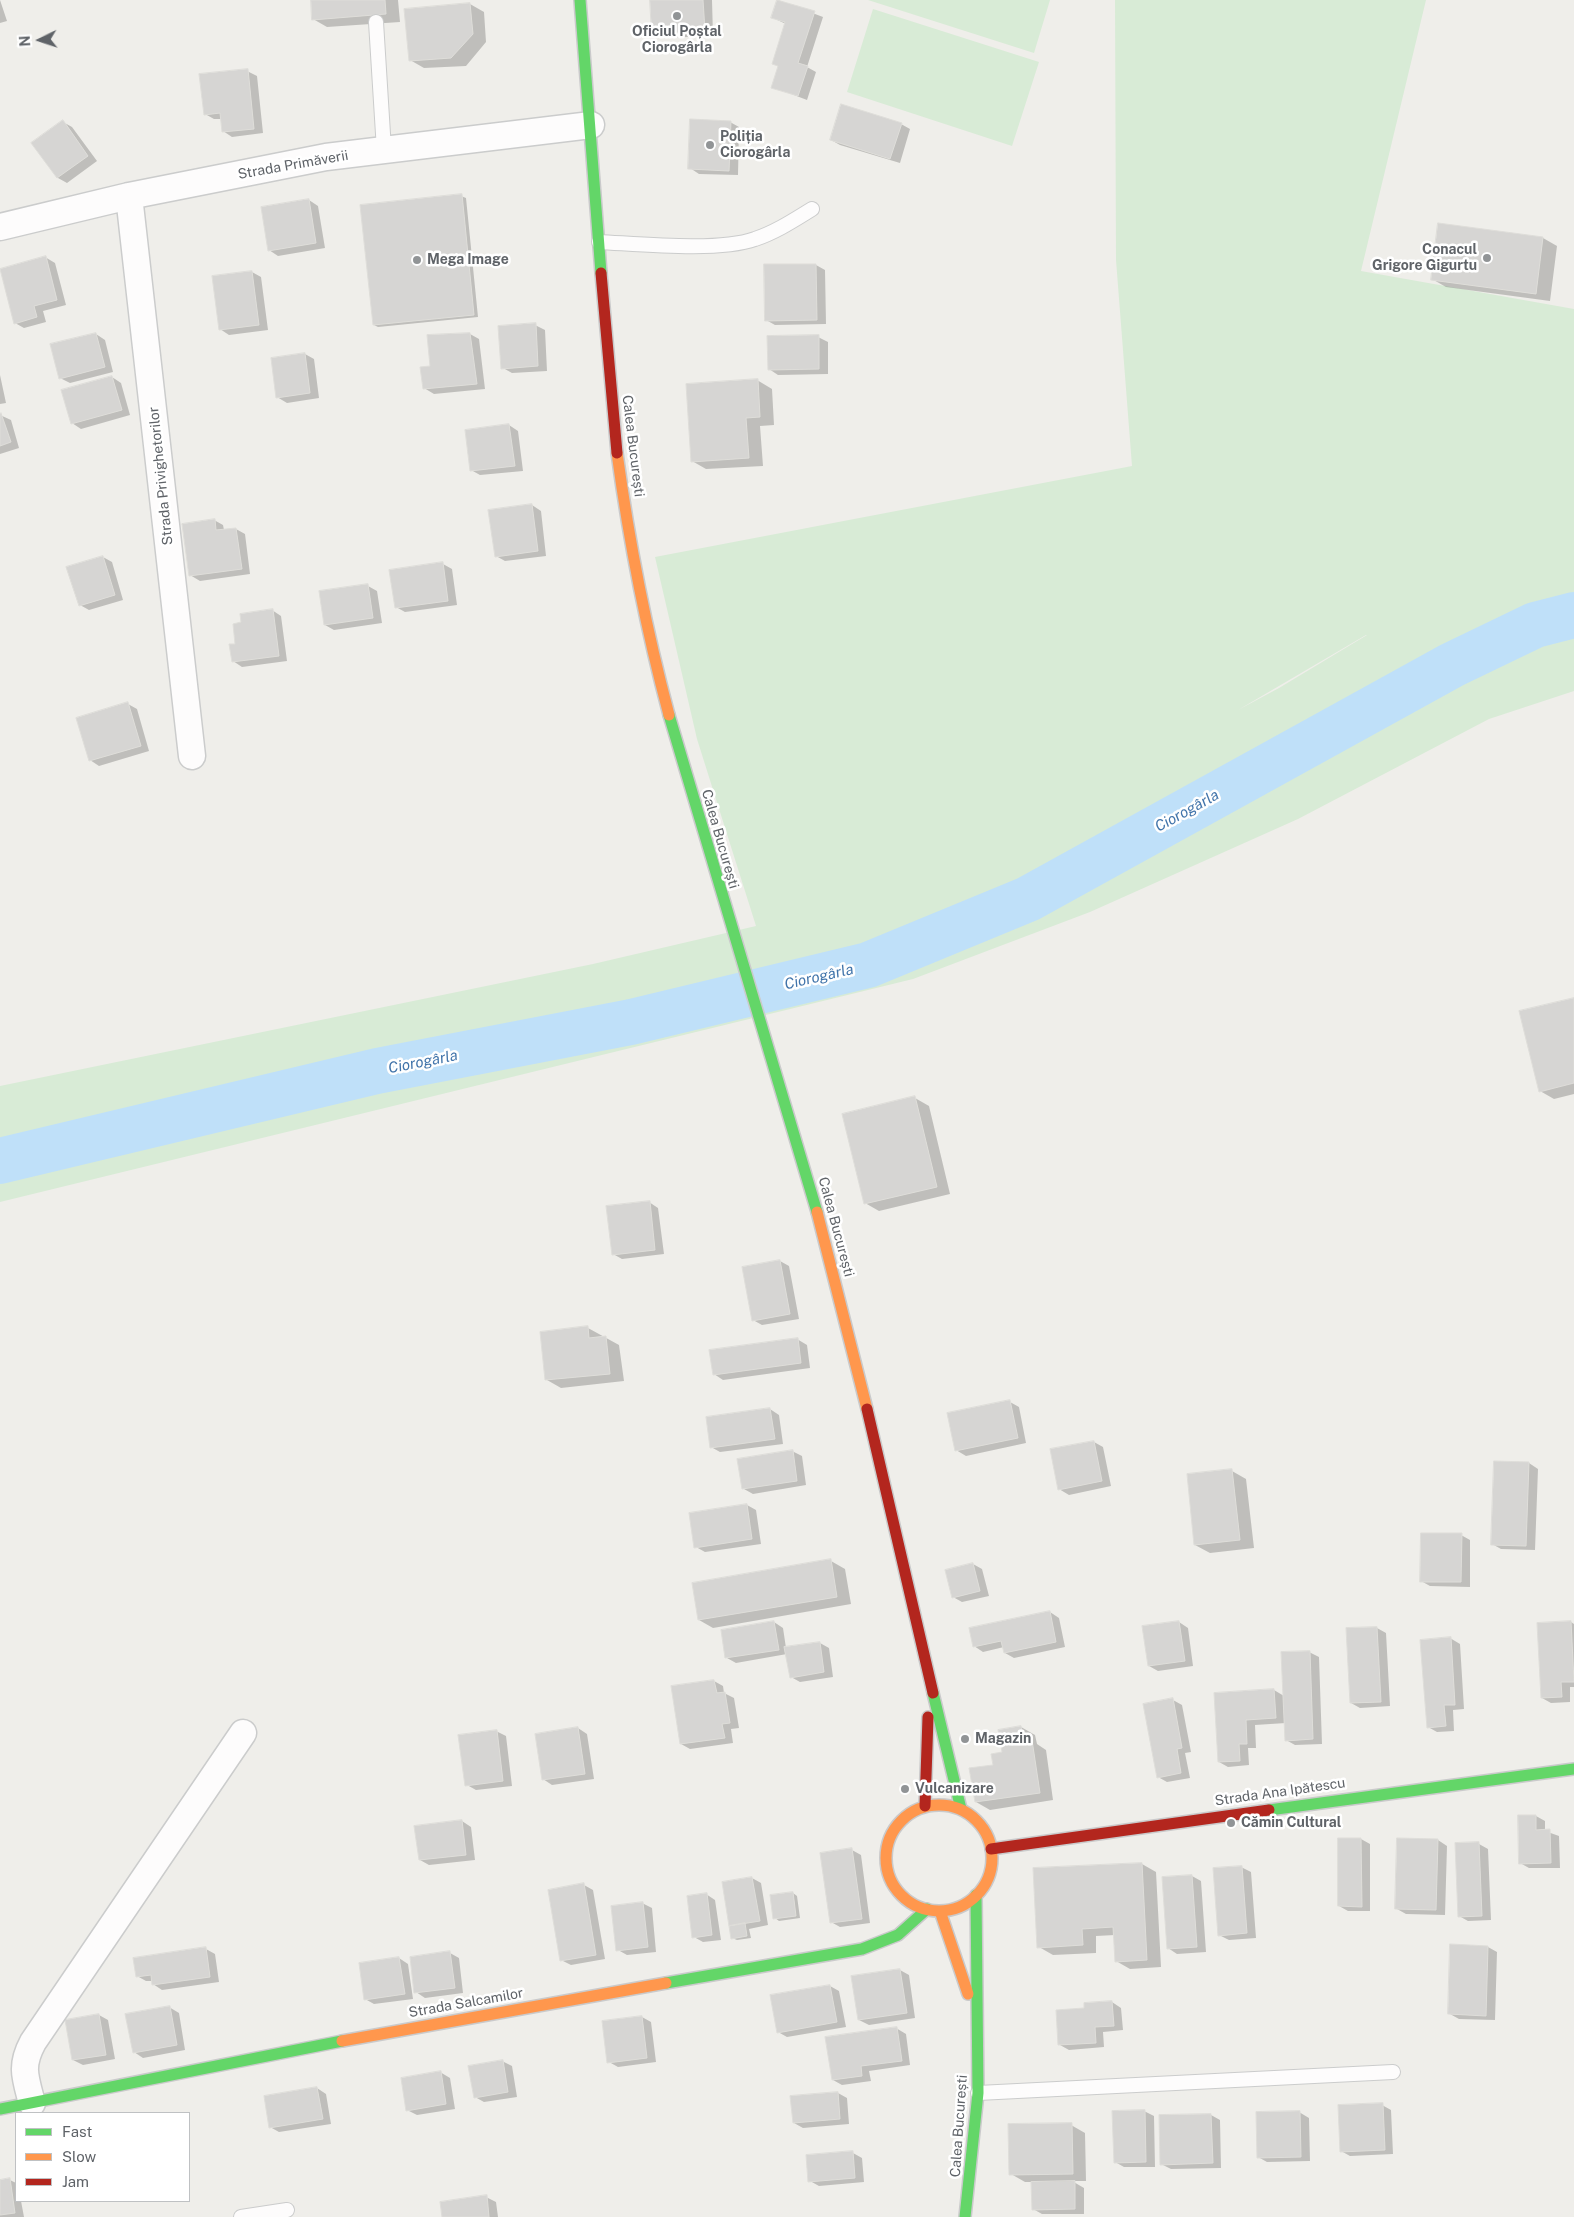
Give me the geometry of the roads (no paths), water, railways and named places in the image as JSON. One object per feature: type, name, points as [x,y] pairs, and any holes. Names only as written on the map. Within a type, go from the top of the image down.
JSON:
[{"type":"main road","name":"Calea București","points":[[580,0],[611,394],[629,534],[644,612],[678,747],[716,879],[782,1090],[849,1331],[926,1668],[961,1809]]},
{"type":"main road","name":"Calea București","points":[[925,1806],[928,1725],[926,1668]]},
{"type":"main road","name":"Strada Ana Ipătescu","points":[[991,1849],[1116,1830],[1574,1770]]},
{"type":"main road","points":[[950,1805],[961,1809],[982,1825],[991,1849],[990,1874],[976,1895],[954,1909],[927,1909],[913,1904],[901,1894],[891,1879],[887,1861],[888,1843],[896,1827],[909,1814],[925,1806],[950,1805]]},
{"type":"main road","name":"Calea București","points":[[966,2217],[978,2093],[976,1895]]},
{"type":"main road","name":"Strada Salcamilor","points":[[0,2109],[380,2034],[862,1949],[887,1942],[900,1935],[927,1909]]},
{"type":"main road","name":"Calea București","points":[[940,1910],[957,1956],[977,2038]]},
{"type":"street","name":"Strada Primăverii","points":[[0,227],[129,196],[326,157],[591,125]]},
{"type":"street","name":"Strada Privighetorilor","points":[[129,196],[192,756]]},
{"type":"street","points":[[32,2103],[23,2070],[33,2042],[243,1733]]},
{"type":"lane","points":[[376,22],[384,150]]},
{"type":"lane","points":[[599,242],[728,244],[754,240],[781,228],[812,209]]},
{"type":"lane","points":[[978,2093],[1393,2072]]},
{"type":"lane","points":[[241,2217],[287,2210]]},
{"type":"waterway","name":"Ciorogârla","points":[[0,1161],[377,1071],[631,1022],[868,965],[1028,899],[1452,665],[1535,625],[1574,615]]},
{"type":"place","name":"Oficiul Poștal Ciorogârla","points":[[677,16]]},
{"type":"place","name":"Poliția Ciorogârla","points":[[710,145]]},
{"type":"place","name":"Conacul Grigore Gigurtu","points":[[1487,258]]},
{"type":"place","name":"Mega Image","points":[[417,260]]},
{"type":"place","name":"Magazin","points":[[965,1739]]},
{"type":"place","name":"Vulcanizare","points":[[905,1789]]},
{"type":"place","name":"Cămin Cultural","points":[[1231,1823]]}]
